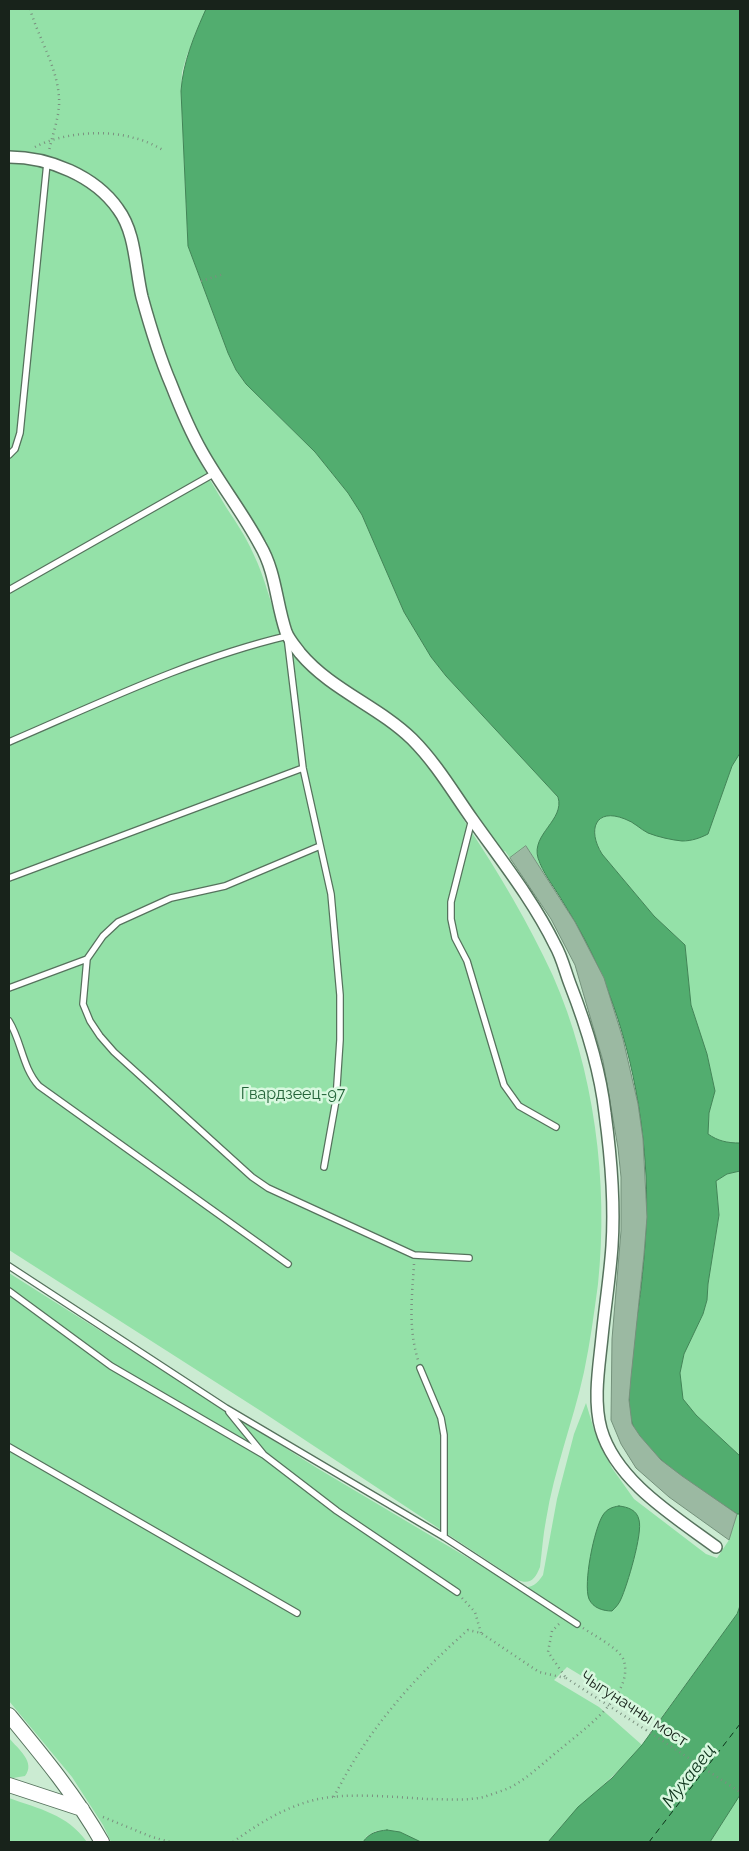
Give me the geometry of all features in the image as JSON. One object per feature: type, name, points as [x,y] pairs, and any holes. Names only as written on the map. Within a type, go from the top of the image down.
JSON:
[{"type":"street","points":[[12,157],[46,163],[69,170],[88,180],[120,210],[128,225],[142,294],[156,345],[171,386],[201,450],[261,546],[272,573],[287,636],[304,658],[324,676],[392,722],[411,738],[429,758],[530,902],[556,946],[584,1020],[601,1089],[605,1108],[613,1190],[612,1246],[598,1374],[598,1402],[601,1428],[623,1470],[634,1483],[676,1518],[716,1547]]},
{"type":"street","points":[[9,1715],[82,1809],[102,1842]]},
{"type":"street","points":[[9,1785],[82,1809]]},
{"type":"lane","points":[[9,455],[15,449],[20,433],[46,163]]},
{"type":"lane","points":[[9,590],[215,473]]},
{"type":"lane","points":[[9,742],[158,676],[256,644],[287,636],[303,768],[331,894],[340,1004],[336,1100],[324,1167]]},
{"type":"lane","points":[[9,878],[303,768]]},
{"type":"lane","points":[[472,819],[451,902],[451,919],[455,938],[467,961],[504,1085],[519,1106],[556,1127]]},
{"type":"lane","points":[[320,846],[224,886],[171,898],[118,922],[102,936],[87,960],[83,1004],[90,1021],[100,1036],[122,1058],[244,1170],[268,1188],[414,1255],[469,1258]]},
{"type":"lane","points":[[9,988],[87,960]]},
{"type":"lane","points":[[9,1021],[15,1032],[30,1076],[39,1086],[288,1264]]},
{"type":"lane","points":[[9,1266],[226,1408],[444,1537],[577,1624]]},
{"type":"lane","points":[[9,1291],[111,1366],[264,1455],[337,1511],[457,1592]]},
{"type":"lane","points":[[420,1368],[441,1418],[444,1435],[444,1537]]},
{"type":"lane","points":[[226,1408],[264,1455]]},
{"type":"lane","points":[[9,1447],[297,1613]]},
{"type":"path","points":[[30,9],[53,72],[59,104],[46,163]]},
{"type":"path","points":[[12,157],[51,141],[81,134],[121,135],[146,142],[163,150]]},
{"type":"path","points":[[200,282],[224,274]]},
{"type":"path","points":[[414,1255],[411,1309],[412,1340],[420,1368]]},
{"type":"path","points":[[457,1592],[476,1612],[480,1633]]},
{"type":"path","points":[[234,1842],[272,1816],[294,1806],[315,1800],[334,1797],[387,1797],[453,1800],[483,1797],[509,1788],[530,1774],[603,1714],[622,1683],[625,1670],[624,1659],[617,1651],[577,1624],[558,1624],[552,1631],[548,1652],[566,1678]]},
{"type":"path","points":[[334,1797],[347,1770],[392,1707],[421,1674],[468,1630],[480,1633],[539,1672],[566,1678]]},
{"type":"path","name":"Чыгуначны мост","points":[[566,1678],[740,1792]]},
{"type":"path","points":[[82,1809],[152,1837],[170,1842]]},
{"type":"green space","points":[[9,9],[206,9],[182,72],[181,91],[188,246],[228,353],[236,370],[246,384],[315,452],[348,493],[362,515],[404,612],[431,657],[446,676],[558,797],[558,811],[542,837],[537,850],[538,859],[544,873],[526,846],[510,858],[505,851],[498,856],[424,748],[326,674],[306,654],[293,632],[271,555],[204,444],[190,417],[164,354],[145,289],[133,221],[119,202],[41,157],[9,151]]},
{"type":"green space","name":"Гвардзеец-97","points":[[9,162],[42,167],[74,180],[102,198],[124,224],[130,239],[153,347],[167,393],[194,451],[241,530],[258,563],[283,635],[369,711],[418,751],[425,760],[513,899],[544,957],[567,1012],[579,1049],[595,1127],[601,1206],[601,1246],[598,1284],[584,1372],[549,1501],[540,1567],[532,1580],[526,1582],[517,1580],[264,1413],[9,1250]]},
{"type":"green space","points":[[740,753],[740,1143],[731,1143],[707,1134],[709,1113],[715,1091],[707,1054],[691,1005],[685,945],[654,916],[602,854],[597,845],[595,829],[596,823],[600,818],[614,815],[628,819],[648,832],[670,839],[688,840],[708,834],[732,766]]},
{"type":"green space","points":[[740,1171],[740,1456],[696,1415],[682,1399],[680,1373],[684,1354],[703,1314],[707,1300],[719,1215],[716,1181],[727,1174]]},
{"type":"green space","points":[[9,1273],[317,1468],[517,1587],[525,1588],[532,1586],[543,1575],[557,1499],[574,1434],[586,1403],[595,1433],[612,1468],[634,1499],[706,1554],[717,1558],[729,1540],[737,1514],[740,1514],[740,1606],[737,1614],[658,1722],[567,1667],[554,1680],[599,1707],[642,1745],[570,1817],[548,1842],[421,1842],[400,1832],[387,1830],[376,1831],[367,1836],[363,1842],[111,1842],[103,1825],[72,1777],[9,1701]]},
{"type":"green space","points":[[9,1738],[27,1761],[28,1771],[25,1776],[9,1777]]},
{"type":"green space","points":[[9,1798],[42,1809],[61,1819],[71,1825],[87,1842],[9,1842]]},
{"type":"green space","points":[[738,1798],[740,1799],[740,1842],[710,1842]]},
{"type":"water","points":[[206,9],[740,9],[740,753],[732,766],[708,834],[699,838],[682,841],[669,839],[648,833],[628,820],[607,816],[601,818],[597,823],[595,837],[602,854],[654,916],[685,945],[691,1005],[707,1054],[715,1091],[709,1113],[708,1134],[723,1141],[740,1143],[740,1171],[727,1174],[716,1181],[719,1215],[707,1300],[703,1314],[684,1354],[680,1373],[683,1399],[696,1415],[740,1456],[740,1514],[737,1514],[678,1474],[649,1448],[639,1436],[632,1423],[629,1394],[630,1376],[645,1246],[647,1190],[644,1147],[630,1061],[613,1005],[603,978],[584,938],[545,874],[538,858],[537,849],[539,842],[557,813],[558,797],[446,676],[431,657],[404,612],[362,515],[348,493],[315,452],[246,384],[236,370],[188,246],[181,91],[193,39]]},
{"type":"water","points":[[619,1506],[634,1511],[638,1517],[640,1527],[634,1560],[624,1592],[617,1605],[612,1611],[609,1611],[596,1607],[589,1599],[588,1570],[596,1532],[603,1515],[606,1511]]},
{"type":"water","name":"Мухавец","points":[[740,1606],[740,1795],[710,1842],[548,1842],[578,1807],[612,1778],[642,1745],[737,1614]]},
{"type":"water","points":[[387,1830],[400,1832],[421,1842],[363,1842],[374,1833]]},
{"type":"building","points":[[526,846],[575,922],[604,978],[623,1039],[638,1104],[643,1139],[647,1217],[629,1400],[632,1424],[661,1460],[737,1514],[729,1540],[669,1497],[636,1468],[621,1444],[611,1420],[612,1339],[621,1231],[621,1177],[618,1148],[603,1061],[575,965],[551,919],[510,858]]},
{"type":"ferry route","points":[[649,1842],[740,1724]]}]
